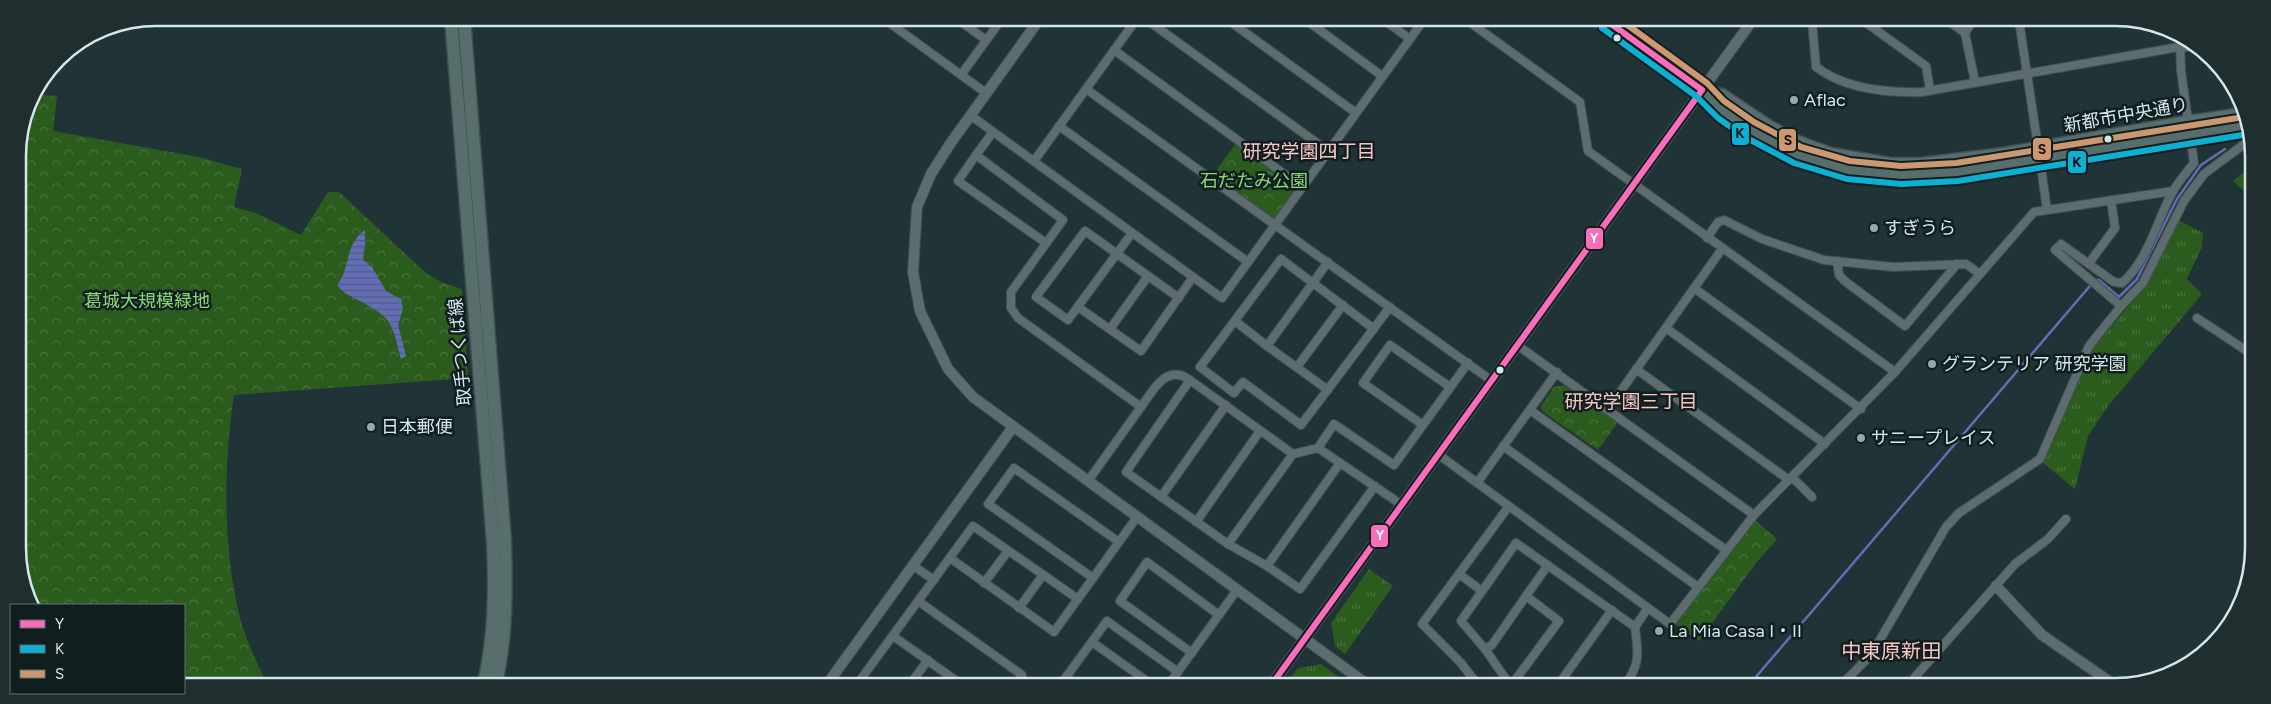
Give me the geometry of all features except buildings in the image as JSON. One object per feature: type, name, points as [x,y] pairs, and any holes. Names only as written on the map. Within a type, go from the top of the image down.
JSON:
[{"type":"main road","name":"新都市中央通り","points":[[1614,26],[1702,90],[1722,95],[1768,126],[1798,142],[1831,154],[1860,161],[1890,164],[1921,164],[2003,154],[2039,153],[2188,128],[2238,115]]},
{"type":"main road","name":"取手つくば線","points":[[452,27],[493,542],[495,612],[485,678]]},
{"type":"main road","name":"取手つくば線","points":[[465,27],[505,542],[506,612],[497,678]]},
{"type":"main road","name":"新都市中央通り","points":[[2188,128],[2241,125]]},
{"type":"street","points":[[1034,161],[1131,26]]},
{"type":"street","points":[[1156,26],[1328,151]]},
{"type":"street","points":[[1237,26],[1356,113]]},
{"type":"street","points":[[1315,26],[1382,76]]},
{"type":"street","points":[[1393,26],[1410,39]]},
{"type":"street","points":[[970,115],[1222,298],[1419,26]]},
{"type":"street","points":[[1475,26],[1580,102],[1588,151],[1895,372]]},
{"type":"street","points":[[1277,677],[1748,26]]},
{"type":"street","points":[[1813,26],[1816,67],[1852,84],[1870,89],[1901,92],[1930,90],[2180,44],[2188,128],[2194,162],[2173,191],[2157,229],[2133,273],[2122,283],[2114,282],[2060,244],[2055,250],[2121,306]]},
{"type":"street","points":[[1871,26],[1926,66],[1930,90]]},
{"type":"street","points":[[1956,26],[1965,33],[1975,82]]},
{"type":"street","points":[[1965,33],[1969,26]]},
{"type":"street","points":[[2021,26],[2047,210]]},
{"type":"street","points":[[894,27],[986,93]]},
{"type":"street","points":[[968,27],[986,40]]},
{"type":"street","points":[[961,75],[996,27]]},
{"type":"street","points":[[1034,27],[970,115],[931,174],[917,207],[913,272],[920,311],[948,369],[973,397],[1359,677]]},
{"type":"street","points":[[1114,50],[1302,187]]},
{"type":"street","points":[[1086,89],[1492,381]]},
{"type":"street","points":[[1059,126],[1248,262]]},
{"type":"street","points":[[993,132],[958,180],[1046,242]]},
{"type":"street","points":[[1849,677],[1871,654],[1946,527],[1959,513],[2040,459],[2089,346],[2121,306],[2143,283],[2184,201],[2204,174],[2244,144]]},
{"type":"street","points":[[976,155],[1063,220],[1011,292],[1012,308],[1018,318],[1141,407]]},
{"type":"street","points":[[1438,455],[1670,624],[1754,515],[1895,372],[2034,212],[2173,191]]},
{"type":"street","points":[[2089,263],[2115,228],[2111,200]]},
{"type":"street","points":[[1707,238],[1718,222],[1724,220],[1788,249],[1824,260],[1893,267],[1966,264],[1980,274]]},
{"type":"street","points":[[1132,233],[1117,254],[1068,320],[1036,297],[1085,231],[1117,254],[1179,298]]},
{"type":"street","points":[[1608,408],[1722,249]]},
{"type":"street","points":[[1374,329],[1281,259],[1200,367],[1234,393],[1243,382],[1301,425],[1328,390],[1374,329],[1390,307]]},
{"type":"street","points":[[1837,261],[1839,276],[1904,326],[1957,264]]},
{"type":"street","points":[[1267,346],[1328,262]]},
{"type":"street","points":[[1110,329],[1148,276]]},
{"type":"street","points":[[1078,307],[1141,351],[1193,277]]},
{"type":"street","points":[[1694,288],[1861,408]]},
{"type":"street","points":[[1297,367],[1343,306]]},
{"type":"street","points":[[2197,318],[2245,350]]},
{"type":"street","points":[[1235,321],[1328,390]]},
{"type":"street","points":[[1666,328],[1825,444]]},
{"type":"street","points":[[1423,425],[1363,383],[1390,345],[1450,387]]},
{"type":"street","points":[[1518,345],[1754,515]]},
{"type":"street","points":[[1228,544],[1293,454],[1318,448],[1334,424],[1394,465],[1468,363]]},
{"type":"street","points":[[1636,369],[1791,478],[1810,495],[1815,487]]},
{"type":"street","points":[[1477,483],[1557,372]]},
{"type":"street","points":[[1088,481],[1158,383],[1166,377],[1178,374],[1226,405],[1293,454]]},
{"type":"street","points":[[1190,380],[1126,472],[1228,544],[1267,566],[1300,589],[1375,486]]},
{"type":"street","points":[[1161,497],[1226,405]]},
{"type":"street","points":[[1530,410],[1726,550]]},
{"type":"street","points":[[832,678],[1013,427]]},
{"type":"street","points":[[1196,522],[1260,430]]},
{"type":"street","points":[[1503,446],[1698,587]]},
{"type":"street","points":[[1318,448],[1402,505]]},
{"type":"street","points":[[1267,566],[1340,463]]},
{"type":"street","points":[[1093,578],[988,504],[993,497],[1014,468],[1119,542]]},
{"type":"street","points":[[1472,677],[1461,663],[1422,624],[1509,506]]},
{"type":"street","points":[[950,558],[1054,632],[1137,517]]},
{"type":"street","points":[[1915,677],[2015,564],[2048,540],[2066,519]]},
{"type":"street","points":[[862,678],[973,526],[1078,599]]},
{"type":"street","points":[[1505,677],[1485,649],[1460,621],[1516,542],[1635,626]]},
{"type":"street","points":[[984,583],[1008,551]]},
{"type":"street","points":[[1192,653],[1120,601],[1147,562],[1219,615]]},
{"type":"street","points":[[912,565],[934,580]]},
{"type":"street","points":[[1485,649],[1492,645],[1548,565]]},
{"type":"street","points":[[1459,574],[1482,591]]},
{"type":"street","points":[[1020,608],[1043,575]]},
{"type":"street","points":[[1996,586],[2042,635],[2103,677]]},
{"type":"street","points":[[1174,677],[1237,590]]},
{"type":"street","points":[[1517,677],[1559,621],[1526,596]]},
{"type":"street","points":[[918,601],[1022,675],[1020,678]]},
{"type":"street","points":[[1631,677],[1639,657],[1635,626],[1648,608]]},
{"type":"street","points":[[1564,677],[1612,610]]},
{"type":"street","points":[[1066,678],[1107,621],[1178,672]]},
{"type":"street","points":[[893,636],[952,678]]},
{"type":"street","points":[[1092,642],[1142,677]]},
{"type":"street","points":[[916,678],[928,660]]},
{"type":"green space","name":"葛城大規模緑地","points":[[42,95],[57,96],[53,131],[199,157],[242,169],[234,207],[256,213],[301,235],[328,192],[339,192],[426,273],[441,282],[462,289],[468,378],[234,395],[228,446],[227,524],[236,600],[248,642],[264,678],[185,678],[185,604],[40,604],[33,589],[26,547],[27,140],[36,107]]},
{"type":"green space","name":"石だたみ公園","points":[[1236,143],[1296,186],[1296,190],[1277,219],[1274,219],[1213,175]]},
{"type":"green space","points":[[2245,172],[2245,192],[2233,181]]},
{"type":"green space","points":[[2178,220],[2203,233],[2202,247],[2187,279],[2202,294],[2108,406],[2088,436],[2075,489],[2042,462],[2093,348],[2146,285]]},
{"type":"green space","points":[[1565,385],[1618,422],[1598,450],[1542,411],[1541,406],[1554,387]]},
{"type":"green space","points":[[1755,520],[1777,539],[1756,563],[1699,641],[1675,624]]},
{"type":"green space","points":[[1369,569],[1393,586],[1345,654],[1335,646],[1331,623]]},
{"type":"green space","points":[[1321,664],[1340,677],[1291,677],[1298,668]]},
{"type":"water","points":[[365,230],[363,260],[372,267],[386,291],[401,299],[403,309],[398,325],[406,356],[401,359],[390,323],[379,312],[345,293],[337,285],[354,243]]},
{"type":"waterway","points":[[1756,677],[2095,280],[2099,280],[2119,297],[2137,279],[2177,199],[2201,165],[2225,149]]},
{"type":"transit line","name":"Y","points":[[1614,26],[1702,90]]},
{"type":"transit line","name":"S","points":[[1629,26],[1707,83],[1724,101],[1754,122],[1801,147],[1850,161],[1901,166],[1956,163],[2238,118]]},
{"type":"transit line","name":"K","points":[[1602,28],[1696,96],[1718,118],[1745,137],[1794,163],[1847,179],[1901,184],[1958,181],[2243,135]]},
{"type":"transit line","name":"Y","points":[[1277,677],[1702,90]]},
{"type":"place","name":"Aflac","points":[[1794,100]]},
{"type":"place","name":"すぎうら","points":[[1874,228]]},
{"type":"place","name":"グランテリア 研究学園","points":[[1932,364]]},
{"type":"place","name":"日本郵便","points":[[371,427]]},
{"type":"place","name":"サニープレイス","points":[[1861,438]]},
{"type":"place","name":"La Mia Casa I・II","points":[[1659,631]]},
{"type":"district","name":"研究学園四丁目","points":[[1309,151]]},
{"type":"district","name":"研究学園三丁目","points":[[1631,401]]},
{"type":"district","name":"中東原新田","points":[[1891,651]]}]
